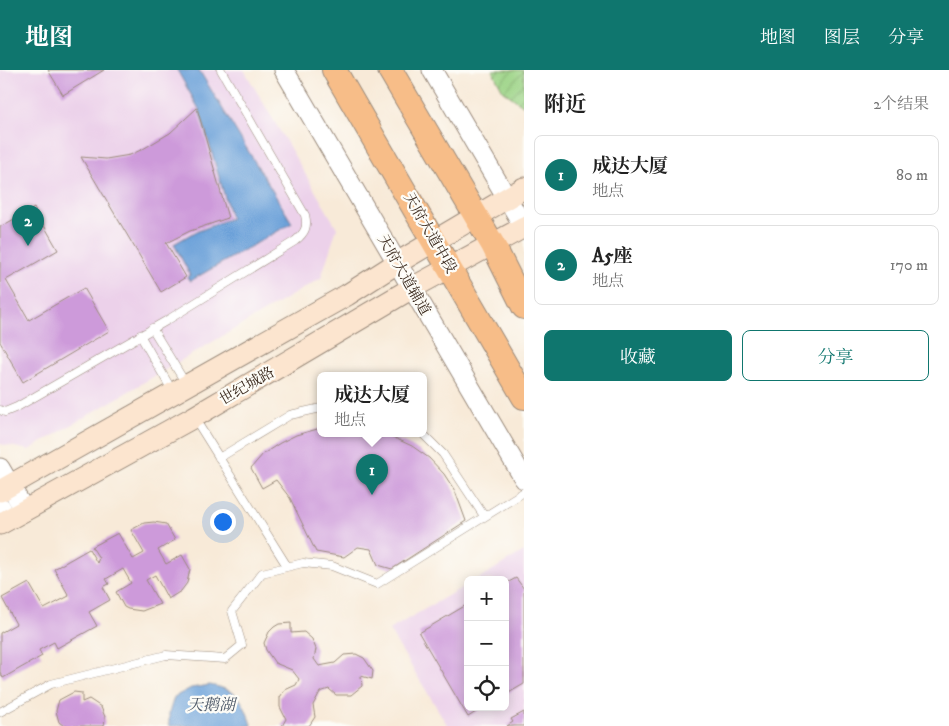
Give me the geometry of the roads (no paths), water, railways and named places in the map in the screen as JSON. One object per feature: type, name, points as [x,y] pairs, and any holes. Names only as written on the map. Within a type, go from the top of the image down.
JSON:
[{"type":"main road","name":"天府大道中段","points":[[334,70],[524,397]]},
{"type":"main road","points":[[390,70],[476,216],[524,307]]},
{"type":"main road","name":"世纪城路","points":[[4,481],[180,390],[347,295],[397,263],[516,193]]},
{"type":"main road","name":"世纪城路","points":[[8,515],[194,417],[412,288],[524,227]]},
{"type":"street","name":"天府大道辅道","points":[[284,70],[524,479]]},
{"type":"street","points":[[432,70],[516,193],[524,227]]},
{"type":"street","points":[[4,481],[8,515]]},
{"type":"lane","points":[[0,410],[5,412],[17,407],[152,328],[295,241],[303,234],[307,225],[305,215],[221,70]]},
{"type":"lane","points":[[152,328],[180,390]]},
{"type":"lane","points":[[140,335],[180,390]]},
{"type":"lane","points":[[219,458],[290,415],[317,409]]},
{"type":"lane","points":[[194,417],[288,566]]},
{"type":"lane","points":[[426,437],[444,454],[484,516]]},
{"type":"lane","points":[[0,712],[51,684],[166,655],[225,659],[242,645],[232,611],[262,573],[303,563],[332,566],[377,584],[524,492]]},
{"type":"water","points":[[177,70],[199,70],[292,223],[190,281],[187,277],[190,275],[174,244],[191,234],[231,218],[199,109]]},
{"type":"water","name":"天鹅湖","points":[[210,685],[234,693],[242,703],[252,726],[169,726],[169,713],[174,697],[191,688]]},
{"type":"place","name":"A5座","points":[[28,246]]},
{"type":"place","name":"成达大厦","points":[[372,495]]}]
